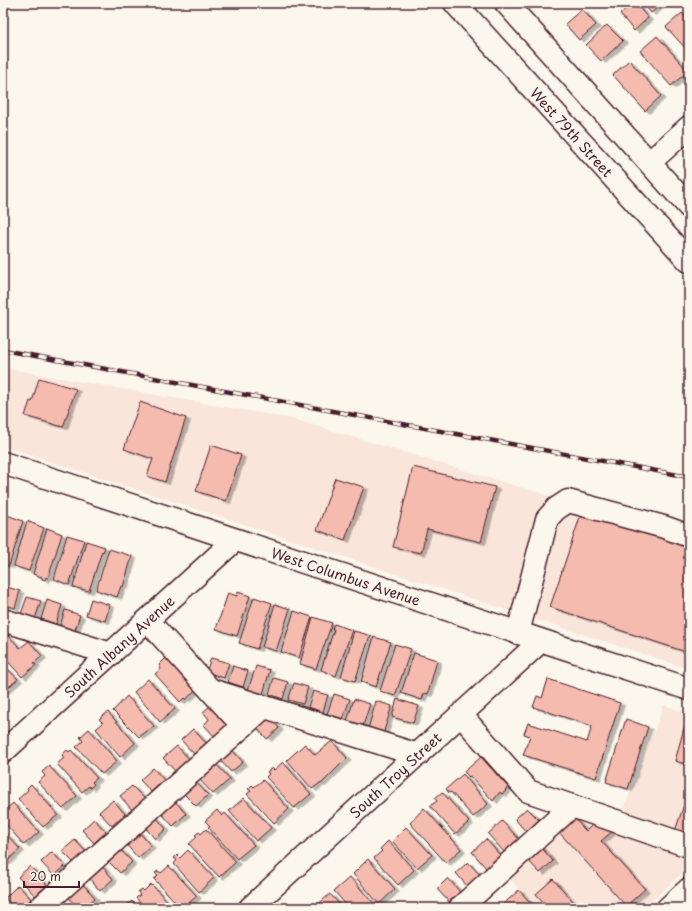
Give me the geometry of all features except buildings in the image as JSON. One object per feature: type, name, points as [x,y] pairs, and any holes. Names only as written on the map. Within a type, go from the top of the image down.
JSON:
[{"type":"main road","name":"West 79th Street","points":[[455,3],[689,261]]},
{"type":"main road","points":[[506,3],[689,207]]},
{"type":"main road","points":[[650,162],[689,127]]},
{"type":"main road","name":"West Columbus Avenue","points":[[3,463],[689,689]]},
{"type":"main road","points":[[518,633],[547,519],[556,508],[568,501],[664,527],[689,536]]},
{"type":"main road","name":"South Albany Avenue","points":[[3,752],[235,540]]},
{"type":"main road","points":[[3,620],[111,654]]},
{"type":"main road","points":[[148,621],[242,726]]},
{"type":"main road","name":"South Troy Street","points":[[250,908],[541,641]]},
{"type":"main road","points":[[211,690],[418,754]]},
{"type":"main road","points":[[40,908],[264,707]]},
{"type":"main road","points":[[461,715],[528,791],[689,846]]},
{"type":"main road","points":[[460,908],[572,806]]},
{"type":"main road","points":[[668,908],[689,889]]},
{"type":"shaded area","points":[[3,368],[293,419],[689,538],[689,669],[3,446]]},
{"type":"shaded area","points":[[664,705],[689,714],[689,867],[644,908],[537,908],[502,870],[572,806],[619,822]]},
{"type":"railway","points":[[3,350],[689,477]]}]
